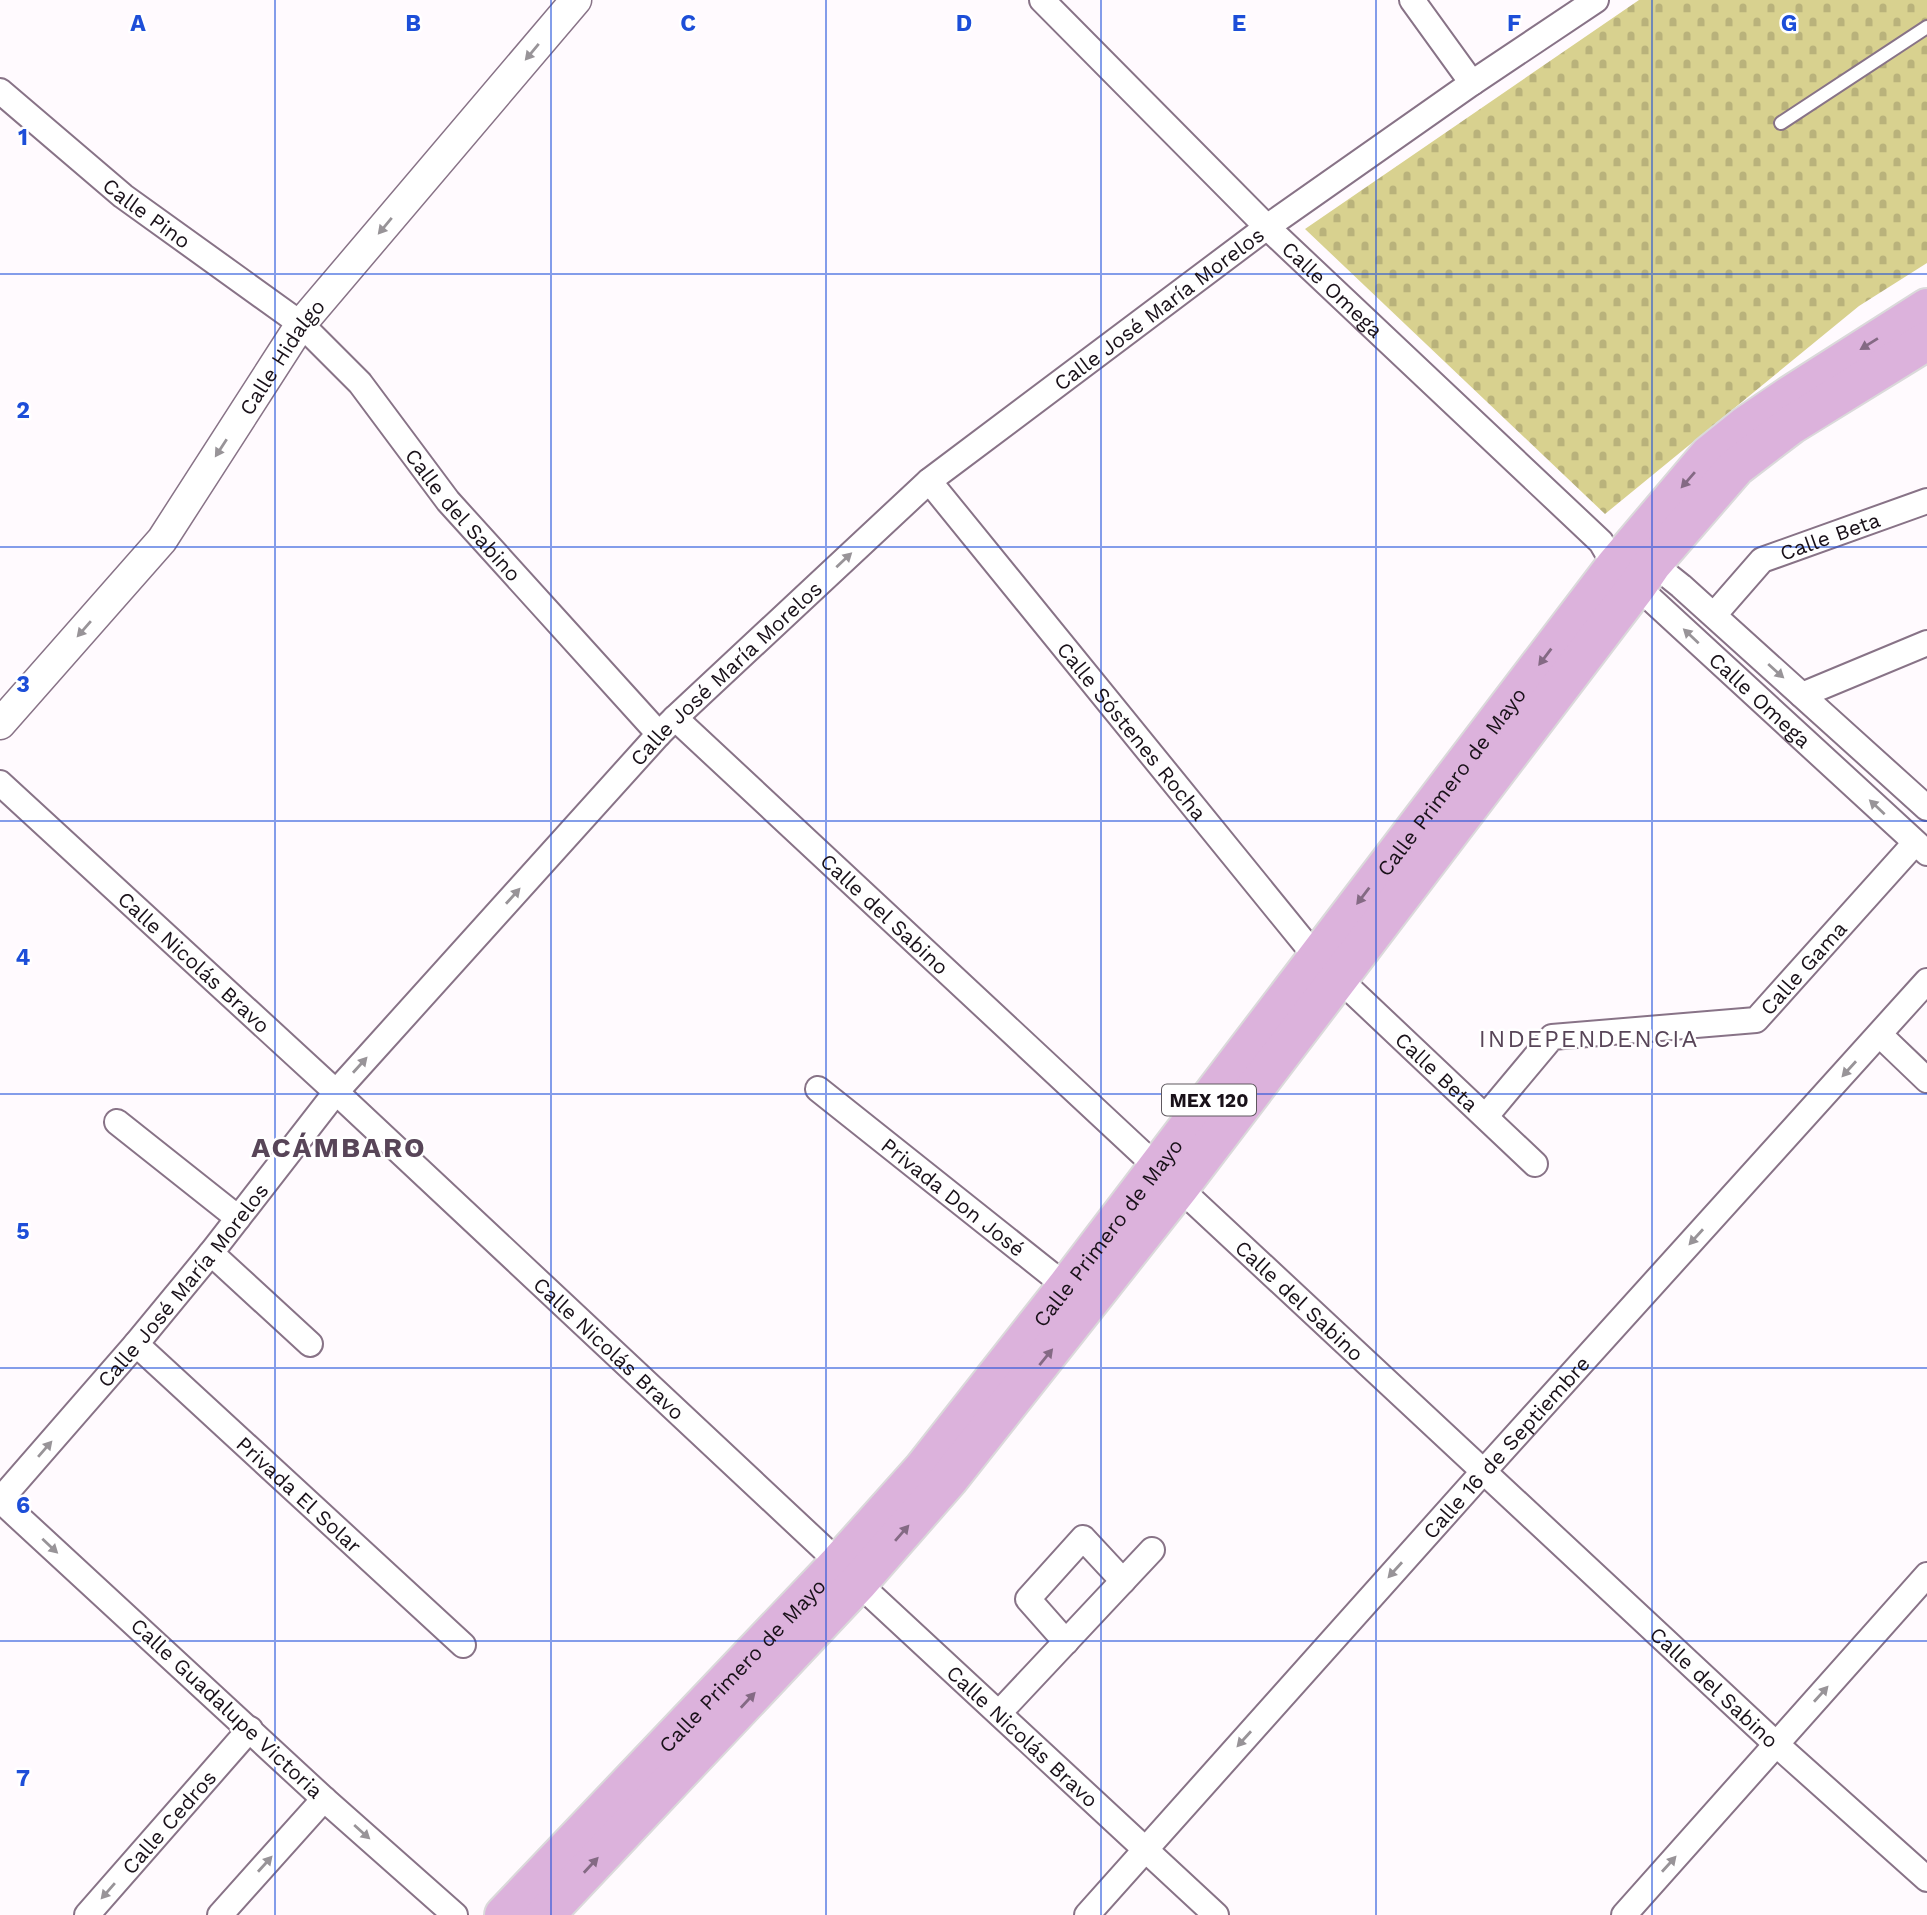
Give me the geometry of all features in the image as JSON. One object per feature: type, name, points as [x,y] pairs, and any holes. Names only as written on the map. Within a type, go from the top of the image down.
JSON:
[{"type":"main road","name":"Calle Primero de Mayo","points":[[504,1915],[849,1573],[949,1479],[1078,1296],[1328,968],[1627,561],[1709,455],[1788,396],[1927,308]]},
{"type":"main road","name":"Calle Primero de Mayo","points":[[1627,561],[1736,467],[1791,425],[1927,341]]},
{"type":"main road","name":"Calle Primero de Mayo","points":[[545,1915],[849,1573]]},
{"type":"street","name":"Calle Hidalgo","points":[[0,724],[162,540],[301,324],[576,0]]},
{"type":"street","name":"Calle Omega","points":[[1042,0],[1267,227],[1627,561],[1921,848]]},
{"type":"street","points":[[1412,0],[1472,83]]},
{"type":"street","name":"Calle José María Morelos","points":[[0,1500],[211,1253],[336,1092],[667,726],[929,481],[1267,227],[1472,83],[1596,0]]},
{"type":"street","name":"Calle Pino","points":[[0,91],[122,196],[301,324]]},
{"type":"street","name":"Calle del Sabino","points":[[301,324],[360,383],[448,502],[667,726],[1168,1179],[1776,1744],[1927,1879]]},
{"type":"street","name":"Calle Sóstenes Rocha","points":[[929,481],[1328,968]]},
{"type":"street","name":"Calle Beta","points":[[1714,615],[1762,560],[1927,501]]},
{"type":"street","name":"Calle Omega","points":[[1627,561],[1681,586],[1927,808]]},
{"type":"street","points":[[1802,695],[1927,643]]},
{"type":"street","name":"Calle Nicolás Bravo","points":[[0,783],[336,1092],[1216,1915]]},
{"type":"street","name":"Calle Gama","points":[[1486,1116],[1552,1037],[1756,1020],[1921,848]]},
{"type":"street","name":"Calle Beta","points":[[1328,968],[1535,1164]]},
{"type":"street","name":"Calle 16 de Septiembre","points":[[1087,1915],[1927,981]]},
{"type":"street","points":[[1880,1035],[1927,1080]]},
{"type":"street","name":"Privada Don José","points":[[818,1089],[1078,1296]]},
{"type":"street","points":[[117,1122],[238,1218]]},
{"type":"street","points":[[211,1253],[310,1344]]},
{"type":"street","name":"Privada El Solar","points":[[136,1344],[463,1645]]},
{"type":"street","name":"Calle Guadalupe Victoria","points":[[0,1500],[455,1915]]},
{"type":"street","points":[[1066,1642],[1028,1599],[1083,1538],[1123,1581]]},
{"type":"street","points":[[999,1713],[1152,1550]]},
{"type":"street","points":[[1624,1915],[1927,1575]]},
{"type":"street","name":"Calle Cedros","points":[[87,1915],[250,1729]]},
{"type":"street","points":[[220,1915],[324,1798]]},
{"type":"lane","points":[[1782,123],[1927,27]]},
{"type":"green space","points":[[1639,0],[1927,0],[1927,263],[1859,306],[1605,514],[1305,229]]},
{"type":"district","name":"INDEPENDENCIA","points":[[1589,1039]]},
{"type":"district","name":"ACÁMBARO","points":[[339,1147]]}]
